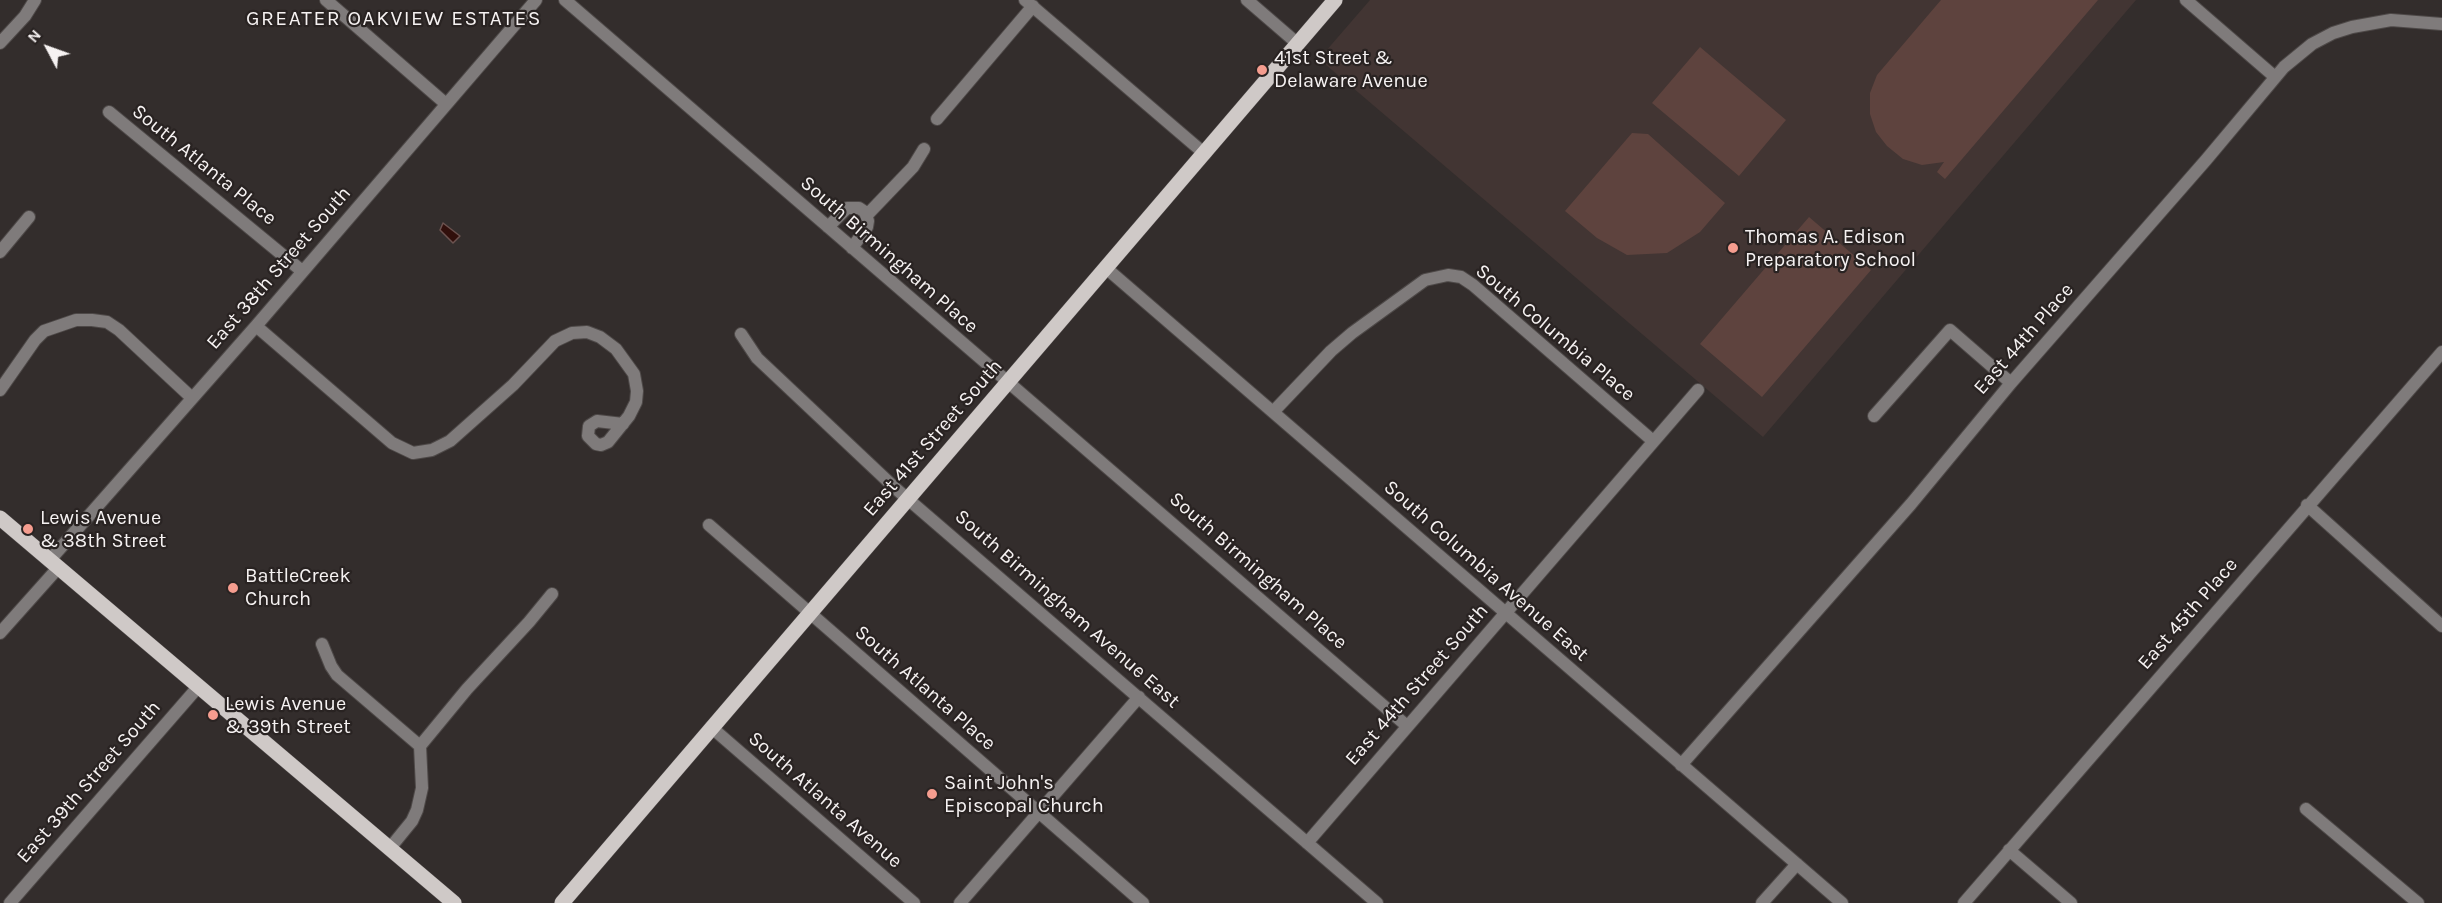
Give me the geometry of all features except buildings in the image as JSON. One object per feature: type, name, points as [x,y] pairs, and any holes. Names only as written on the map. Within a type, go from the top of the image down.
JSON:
[{"type":"main road","name":"East 41st Street South","points":[[562,903],[1335,0]]},
{"type":"main road","points":[[0,518],[454,903]]},
{"type":"street","points":[[0,42],[25,16],[35,0]]},
{"type":"street","points":[[326,0],[446,104]]},
{"type":"street","name":"East 38th Street South","points":[[0,633],[54,564],[192,398],[256,327],[536,0]]},
{"type":"street","name":"South Birmingham Place","points":[[565,0],[1407,726]]},
{"type":"street","points":[[1247,0],[1298,44]]},
{"type":"street","points":[[2186,0],[2275,77]]},
{"type":"street","points":[[937,119],[1029,3],[1205,154]]},
{"type":"street","name":"East 44th Place","points":[[1681,765],[1911,504],[2011,383],[2206,160],[2275,77],[2298,54],[2333,33],[2352,27],[2391,20],[2442,24]]},
{"type":"street","name":"South Atlanta Place","points":[[109,112],[302,271]]},
{"type":"street","points":[[852,248],[867,227],[867,215],[913,167],[924,149]]},
{"type":"street","points":[[828,227],[847,208],[859,208],[867,215]]},
{"type":"street","points":[[0,252],[29,218]]},
{"type":"street","name":"South Columbia Avenue East","points":[[1106,268],[1842,903]]},
{"type":"street","name":"South Columbia Place","points":[[1273,412],[1331,351],[1425,280],[1448,275],[1461,278],[1473,285],[1653,441]]},
{"type":"street","points":[[0,390],[35,340],[44,331],[76,320],[92,320],[107,322],[119,330],[192,398]]},
{"type":"street","points":[[256,327],[392,443],[413,453],[432,450],[450,441],[513,385],[555,341],[572,333],[587,332],[600,337],[616,348],[634,374],[636,402],[623,424]]},
{"type":"street","points":[[1874,416],[1950,330],[2011,383]]},
{"type":"street","name":"South Birmingham Avenue East","points":[[741,334],[756,358],[908,498],[1377,903]]},
{"type":"street","name":"East 45th Place","points":[[1964,903],[2442,352]]},
{"type":"street","name":"East 44th Street South","points":[[1306,843],[1698,390]]},
{"type":"street","points":[[2307,506],[2442,626]]},
{"type":"street","name":"South Atlanta Place","points":[[709,525],[1143,903]]},
{"type":"street","points":[[390,848],[412,821],[417,810],[422,788],[420,746],[467,688],[530,622],[552,594]]},
{"type":"street","points":[[322,644],[331,666],[338,675],[420,746]]},
{"type":"street","name":"East 39th Street South","points":[[10,903],[198,687]]},
{"type":"street","points":[[960,903],[1139,697]]},
{"type":"street","name":"South Atlanta Avenue","points":[[711,727],[914,903]]},
{"type":"street","points":[[2306,809],[2418,903]]},
{"type":"street","points":[[2009,850],[2071,903]]},
{"type":"street","points":[[1762,903],[1797,864]]},
{"type":"shaded area","name":"Thomas A. Edison Preparatory School","points":[[1370,0],[2136,0],[1763,437],[1319,59]]},
{"type":"shaded area","points":[[1941,0],[2098,0],[1945,179],[1937,172],[1944,162],[1922,165],[1903,159],[1887,146],[1876,132],[1870,114],[1870,93],[1877,75]]},
{"type":"shaded area","points":[[1700,47],[1786,120],[1739,176],[1652,103]]},
{"type":"shaded area","points":[[1632,133],[1648,134],[1725,203],[1700,232],[1667,253],[1627,255],[1597,238],[1565,211]]},
{"type":"shaded area","points":[[1809,217],[1871,270],[1762,397],[1700,344]]},
{"type":"shaded area","points":[[443,223],[460,236],[453,243],[440,230]]},
{"type":"place","name":"41st Street & Delaware Avenue","points":[[1262,70]]},
{"type":"place","name":"Thomas A. Edison Preparatory School","points":[[1733,248]]},
{"type":"place","name":"Lewis Avenue & 38th Street","points":[[28,529]]},
{"type":"place","name":"BattleCreek Church","points":[[233,588]]},
{"type":"place","name":"Lewis Avenue & 39th Street","points":[[213,715]]},
{"type":"place","name":"Saint John's Episcopal Church","points":[[932,794]]},
{"type":"district","name":"GREATER OAKVIEW ESTATES","points":[[394,19]]}]
